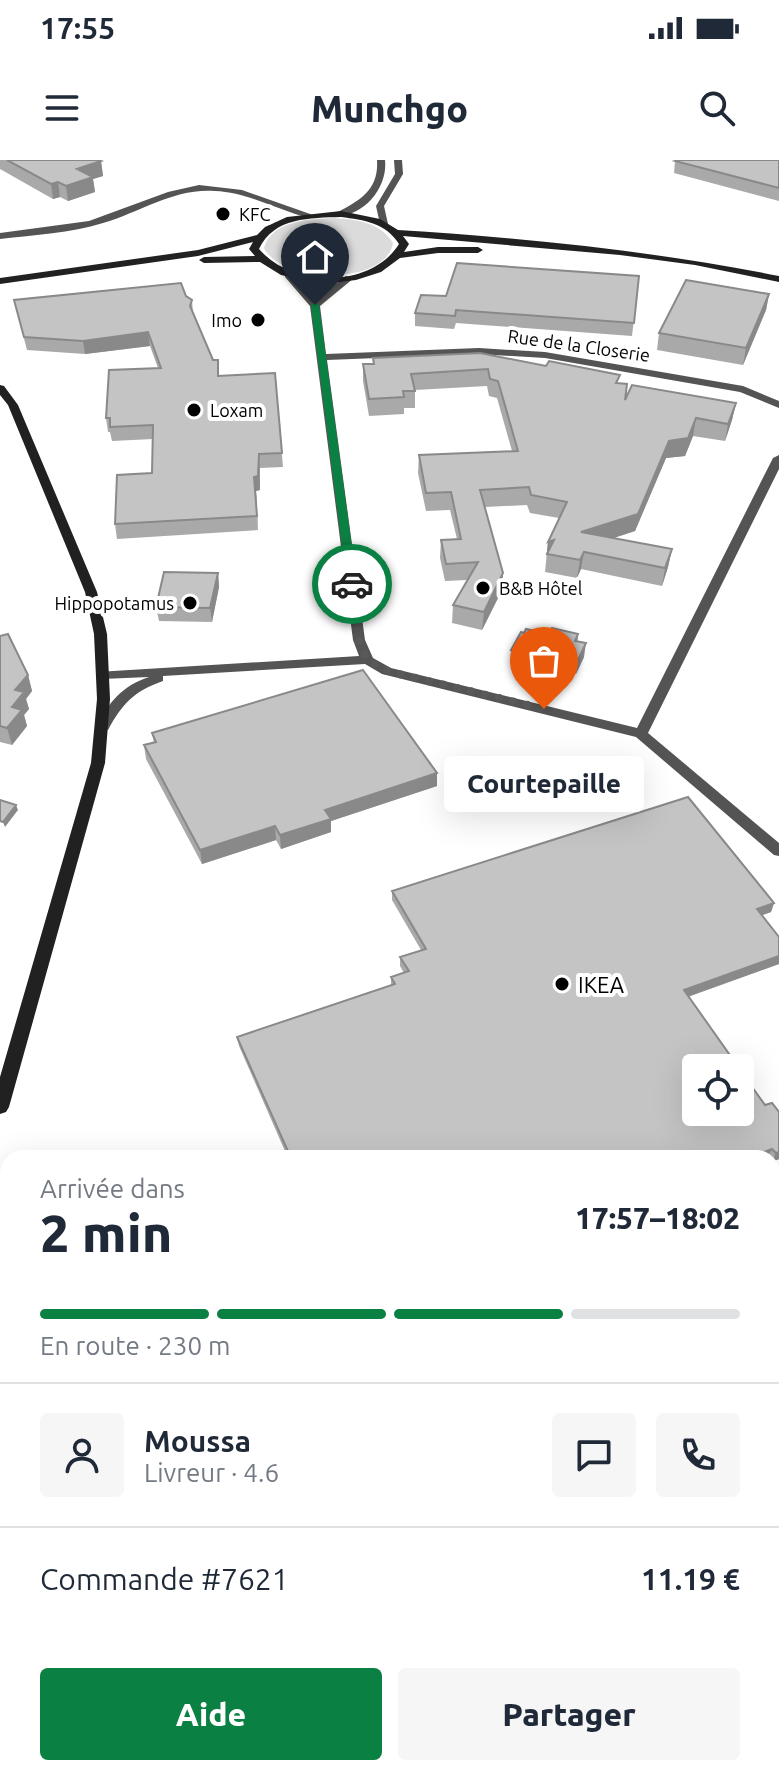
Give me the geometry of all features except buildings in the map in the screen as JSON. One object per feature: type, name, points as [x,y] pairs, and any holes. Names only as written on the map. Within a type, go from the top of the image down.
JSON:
[{"type":"main road","points":[[0,281],[198,253],[257,238],[277,224],[309,215],[341,214],[384,224],[399,233],[620,252],[719,266],[774,278]]},
{"type":"main road","points":[[399,233],[404,244],[401,255]]},
{"type":"main road","points":[[257,238],[254,249],[259,259]]},
{"type":"main road","points":[[0,289],[188,261],[259,259],[288,275],[349,278],[389,265],[401,255],[449,250],[633,260],[774,278]]},
{"type":"main road","points":[[0,388],[13,405],[91,592],[102,640],[103,727],[98,763],[0,1107]]},
{"type":"street","points":[[341,214],[374,192],[383,176],[381,160]]},
{"type":"street","points":[[384,224],[380,206],[399,174],[398,160]]},
{"type":"street","points":[[0,236],[83,226],[117,215],[164,193],[187,188],[236,190],[272,205],[309,215]]},
{"type":"street","points":[[272,205],[277,213],[277,224]]},
{"type":"street","points":[[288,275],[315,305],[359,640],[367,660]]},
{"type":"street","points":[[315,305],[349,278]]},
{"type":"street","name":"Rue de la Closerie","points":[[320,357],[479,351],[545,355],[743,389],[779,405]]},
{"type":"street","points":[[641,734],[779,458]]},
{"type":"street","points":[[102,675],[367,660],[387,671],[641,734],[779,851]]},
{"type":"street","points":[[103,727],[115,702],[134,686],[189,670]]},
{"type":"shaded area","points":[[335,218],[360,221],[382,231],[393,243],[386,257],[372,267],[354,273],[311,274],[274,260],[264,248],[268,239],[283,226]]},
{"type":"way so far","points":[[352,584],[359,640],[367,660],[387,671],[544,709]]},
{"type":"place","name":"KFC","points":[[223,214]]},
{"type":"place","name":"Imo","points":[[258,320]]},
{"type":"place","name":"Loxam","points":[[194,410]]},
{"type":"place","name":"B&B Hôtel","points":[[483,588]]},
{"type":"place","name":"Hippopotamus","points":[[190,603]]},
{"type":"place","name":"Courtepaille","points":[[544,709]]},
{"type":"place","name":"IKEA","points":[[562,984]]},
{"type":"route","points":[[315,305],[352,584]]}]
